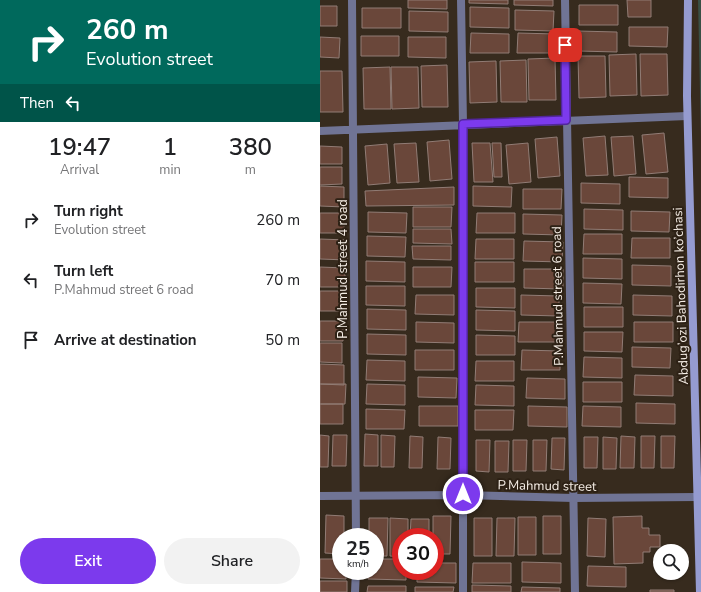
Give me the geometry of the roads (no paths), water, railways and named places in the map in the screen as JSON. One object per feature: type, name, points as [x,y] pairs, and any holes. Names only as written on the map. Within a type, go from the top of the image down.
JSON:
[{"type":"main road","name":"Abdug’ozi Bahodirhon ko’chasi","points":[[688,0],[687,96],[700,497],[700,592]]},
{"type":"street","name":"P.Mahmud street 4 road","points":[[352,0],[356,528]]},
{"type":"street","points":[[461,0],[463,124],[463,592]]},
{"type":"street","name":"P.Mahmud street 6 road","points":[[565,0],[575,592]]},
{"type":"street","points":[[320,131],[688,116]]},
{"type":"street","name":"P.Mahmud street","points":[[320,496],[463,494],[573,498],[700,497]]},
{"type":"street","points":[[355,592],[356,580]]}]
